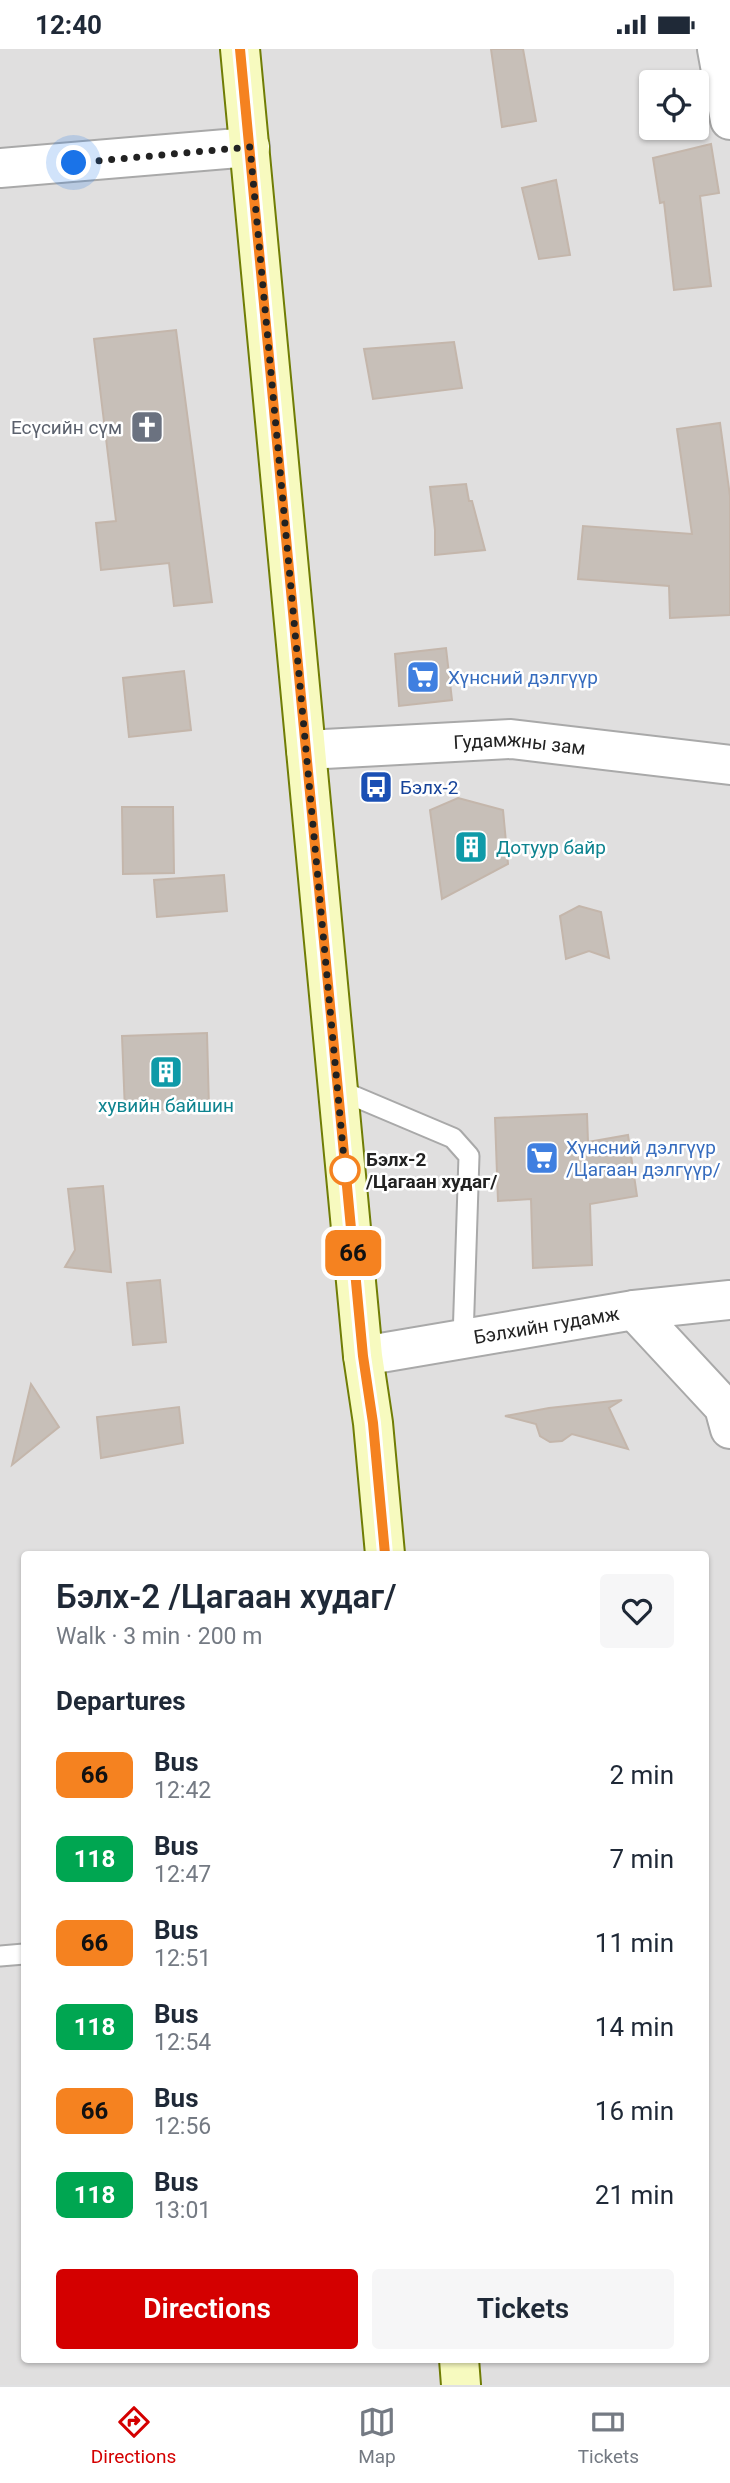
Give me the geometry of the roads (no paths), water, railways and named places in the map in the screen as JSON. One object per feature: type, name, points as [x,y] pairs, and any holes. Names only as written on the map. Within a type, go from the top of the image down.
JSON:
[{"type":"main road","points":[[240,49],[337,1089],[385,1551]]},
{"type":"main road","points":[[459,2363],[461,2385]]},
{"type":"street","points":[[718,49],[730,120]]},
{"type":"street","points":[[0,168],[250,147]]},
{"type":"street","name":"Гудамжны зам","points":[[306,750],[511,739],[730,765]]},
{"type":"street","name":"Бэлхийн гудамж","points":[[363,1356],[634,1310],[730,1300]]},
{"type":"street","points":[[634,1310],[724,1407],[730,1429]]},
{"type":"lane","points":[[337,1089],[453,1138],[469,1156],[463,1339]]},
{"type":"lane","points":[[0,1956],[21,1954]]},
{"type":"place","name":"Есүсийн сүм","points":[[147,427]]},
{"type":"place","name":"Хүнсний дэлгүүр","points":[[423,677]]},
{"type":"place","name":"Бэлх-2","points":[[376,787]]},
{"type":"place","name":"Дотуур байр","points":[[471,847]]},
{"type":"place","name":"хувийн байшин","points":[[166,1072]]},
{"type":"place","name":"Хүнсний дэлгүүр /Цагаан дэлгүүр/","points":[[542,1158]]},
{"type":"place","name":"Бэлх-2 /Цагаан худаг/","points":[[345,1170]]}]
